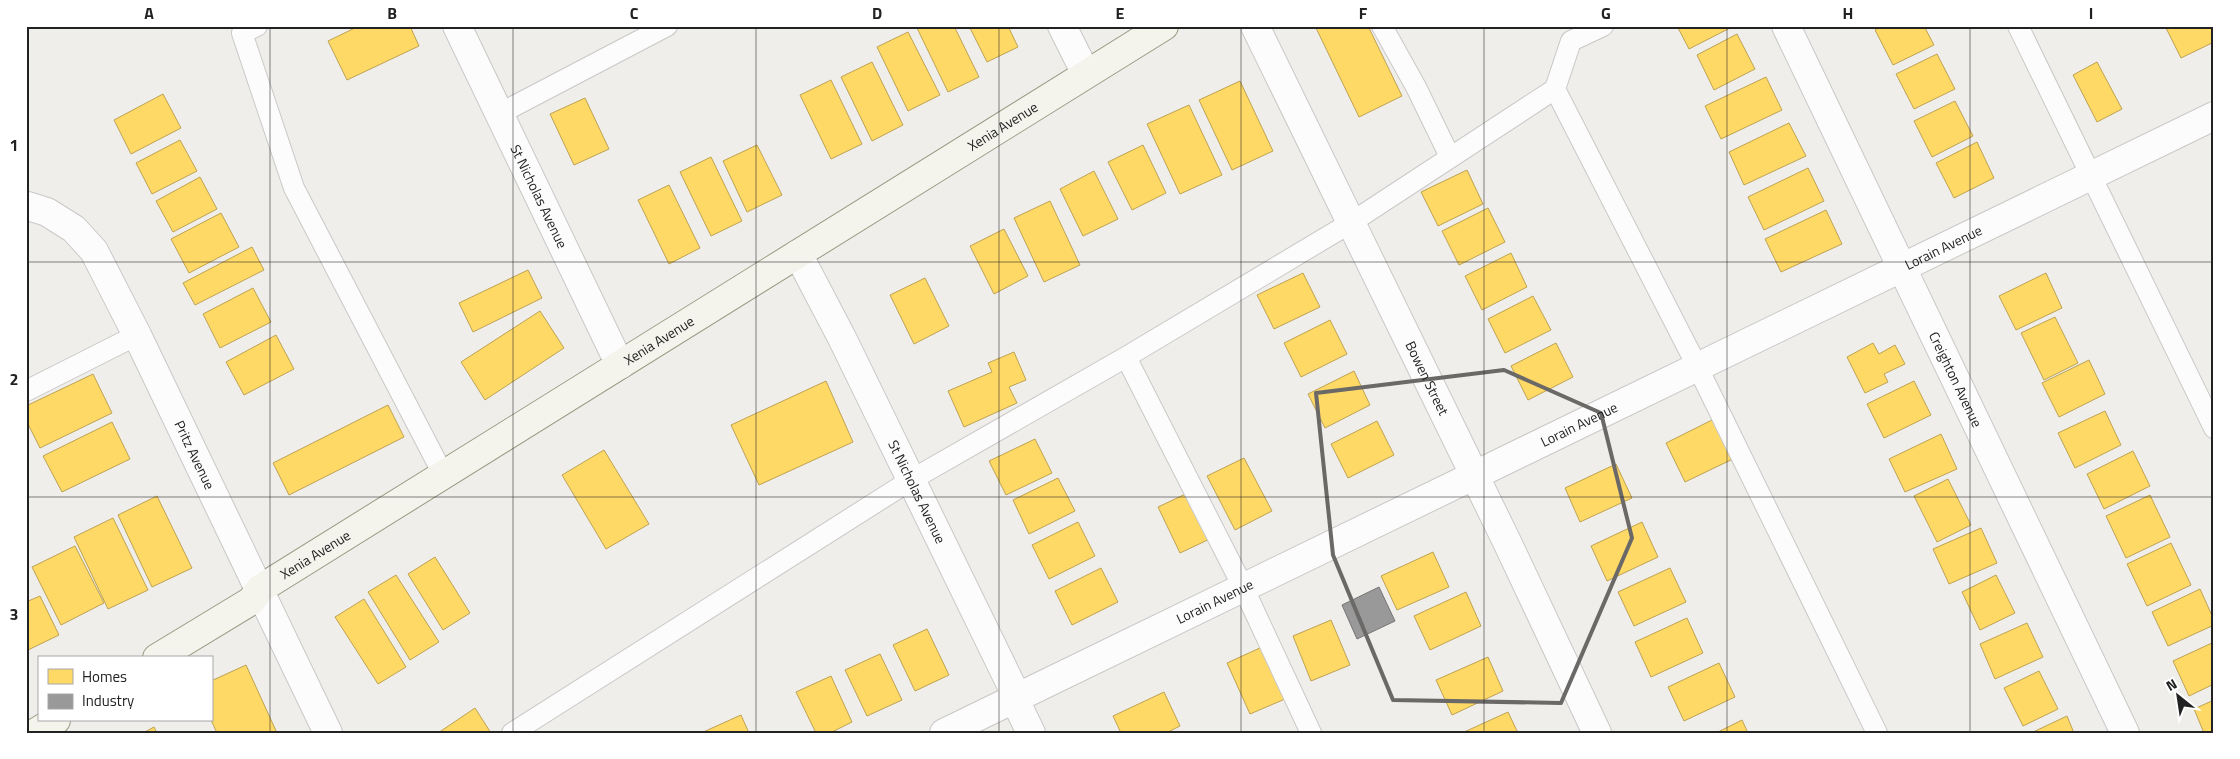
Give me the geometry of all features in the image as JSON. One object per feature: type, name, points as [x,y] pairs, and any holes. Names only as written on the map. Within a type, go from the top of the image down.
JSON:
[{"type":"street","name":"St Nicholas Avenue","points":[[457,26],[620,365]]},
{"type":"street","points":[[1062,26],[1086,74]]},
{"type":"street","name":"Xenia Avenue","points":[[160,656],[251,601],[260,589],[1164,26]]},
{"type":"street","name":"Bowen Street","points":[[1255,26],[1352,222],[1597,733]]},
{"type":"street","name":"Creighton Avenue","points":[[1786,26],[2125,733]]},
{"type":"street","name":"Lorain Avenue","points":[[944,733],[2214,116]]},
{"type":"street","name":"Pritz Avenue","points":[[28,206],[47,212],[74,229],[94,251],[137,335],[328,733]]},
{"type":"street","name":"St Nicholas Avenue","points":[[798,254],[842,338],[1017,697],[1019,708],[1031,733]]},
{"type":"street","points":[[36,733],[53,722]]},
{"type":"lane","points":[[257,26],[242,33],[294,188],[444,476]]},
{"type":"lane","points":[[499,114],[667,26]]},
{"type":"lane","points":[[1382,26],[1416,87],[1450,157]]},
{"type":"lane","points":[[512,733],[911,480],[1126,357],[1352,222],[1555,88],[1571,41],[1603,26]]},
{"type":"lane","points":[[2018,26],[2214,428]]},
{"type":"lane","points":[[1555,88],[1697,366],[1877,733]]},
{"type":"lane","points":[[26,391],[137,335]]},
{"type":"lane","points":[[1126,357],[1243,587],[1311,733]]},
{"type":"highlighted area","points":[[1504,370],[1601,413],[1632,538],[1561,703],[1393,700],[1333,555],[1316,393]]},
{"type":"building: Homes","points":[[359,26],[410,26],[419,46],[347,80],[328,41]]},
{"type":"building: Homes","points":[[921,26],[954,26],[979,77],[948,92],[917,28]]},
{"type":"building: Homes","points":[[969,26],[1008,26],[1018,47],[987,62]]},
{"type":"building: Homes","points":[[1319,26],[1368,26],[1402,96],[1359,117],[1316,28]]},
{"type":"building: Homes","points":[[1677,26],[1729,26],[1730,28],[1689,49]]},
{"type":"building: Homes","points":[[1883,26],[1924,26],[1934,45],[1893,65],[1875,30]]},
{"type":"building: Homes","points":[[2165,26],[2214,26],[2214,42],[2181,58]]},
{"type":"building: Homes","points":[[908,32],[940,95],[908,111],[877,47]]},
{"type":"building: Homes","points":[[1737,34],[1755,69],[1714,90],[1697,55]]},
{"type":"building: Homes","points":[[1937,54],[1955,89],[1914,109],[1896,74]]},
{"type":"building: Homes","points":[[872,62],[903,125],[872,141],[841,77]]},
{"type":"building: Homes","points":[[2097,62],[2122,109],[2097,122],[2073,75]]},
{"type":"building: Homes","points":[[1766,77],[1782,110],[1721,139],[1705,106]]},
{"type":"building: Homes","points":[[831,80],[862,144],[831,159],[800,95]]},
{"type":"building: Homes","points":[[1240,81],[1273,151],[1232,170],[1199,100]]},
{"type":"building: Homes","points":[[163,94],[181,128],[131,154],[114,120]]},
{"type":"building: Homes","points":[[585,98],[609,149],[574,165],[550,114]]},
{"type":"building: Homes","points":[[1955,101],[1973,136],[1932,157],[1914,121]]},
{"type":"building: Homes","points":[[1189,105],[1222,175],[1180,194],[1147,124]]},
{"type":"building: Homes","points":[[1789,123],[1806,156],[1744,185],[1729,152]]},
{"type":"building: Homes","points":[[180,140],[197,171],[152,194],[136,163]]},
{"type":"building: Homes","points":[[1977,142],[1994,178],[1954,198],[1936,163]]},
{"type":"building: Homes","points":[[757,145],[782,195],[747,212],[723,161]]},
{"type":"building: Homes","points":[[1143,145],[1166,193],[1132,210],[1108,162]]},
{"type":"building: Homes","points":[[711,157],[742,221],[711,236],[680,172]]},
{"type":"building: Homes","points":[[1808,168],[1824,201],[1764,230],[1748,197]]},
{"type":"building: Homes","points":[[1467,170],[1483,204],[1438,226],[1421,192]]},
{"type":"building: Homes","points":[[1094,171],[1118,219],[1083,236],[1060,189]]},
{"type":"building: Homes","points":[[200,177],[217,209],[173,232],[156,201]]},
{"type":"building: Homes","points":[[669,185],[700,248],[669,264],[638,200]]},
{"type":"building: Homes","points":[[1050,201],[1080,265],[1044,282],[1014,218]]},
{"type":"building: Homes","points":[[1488,208],[1505,242],[1459,265],[1442,231]]},
{"type":"building: Homes","points":[[1826,210],[1842,244],[1781,272],[1765,239]]},
{"type":"building: Homes","points":[[221,213],[239,247],[189,273],[171,239]]},
{"type":"building: Homes","points":[[1004,229],[1028,276],[994,294],[970,246]]},
{"type":"building: Homes","points":[[252,247],[264,270],[195,305],[183,283]]},
{"type":"building: Homes","points":[[1511,253],[1527,287],[1482,310],[1465,276]]},
{"type":"building: Homes","points":[[528,270],[542,298],[473,332],[459,303]]},
{"type":"building: Homes","points":[[1303,273],[1320,307],[1274,329],[1257,295]]},
{"type":"building: Homes","points":[[2046,273],[2062,308],[2016,330],[1999,296]]},
{"type":"building: Homes","points":[[925,278],[949,326],[914,344],[890,295]]},
{"type":"building: Homes","points":[[253,288],[271,322],[220,348],[203,314]]},
{"type":"building: Homes","points":[[1533,296],[1551,330],[1505,353],[1488,319]]},
{"type":"building: Homes","points":[[540,311],[564,348],[485,400],[461,362]]},
{"type":"building: Homes","points":[[2055,317],[2078,363],[2044,380],[2021,333]]},
{"type":"building: Homes","points":[[1330,320],[1347,354],[1301,377],[1284,343]]},
{"type":"building: Homes","points":[[276,335],[294,369],[244,395],[226,362]]},
{"type":"building: Homes","points":[[1556,343],[1573,377],[1528,400],[1511,366]]},
{"type":"building: Homes","points":[[1873,343],[1879,354],[1895,345],[1905,364],[1884,374],[1888,382],[1865,393],[1847,357]]},
{"type":"building: Homes","points":[[1014,352],[1026,380],[1009,387],[1017,403],[964,427],[948,391],[992,372],[988,363]]},
{"type":"building: Homes","points":[[2089,360],[2105,394],[2059,417],[2042,383]]},
{"type":"building: Homes","points":[[1354,371],[1370,405],[1325,428],[1308,394]]},
{"type":"building: Homes","points":[[93,374],[112,413],[40,448],[26,420],[26,406]]},
{"type":"building: Homes","points":[[826,381],[853,442],[759,485],[731,425]]},
{"type":"building: Homes","points":[[1914,381],[1931,415],[1884,438],[1867,404]]},
{"type":"building: Homes","points":[[388,405],[404,437],[289,495],[273,463]]},
{"type":"building: Homes","points":[[2105,411],[2121,445],[2075,468],[2058,433]]},
{"type":"building: Homes","points":[[1718,417],[1737,457],[1685,482],[1666,443]]},
{"type":"building: Homes","points":[[1377,421],[1394,455],[1348,478],[1331,444]]},
{"type":"building: Homes","points":[[112,422],[130,459],[62,492],[43,456]]},
{"type":"building: Homes","points":[[1941,434],[1957,469],[1905,492],[1889,459]]},
{"type":"building: Homes","points":[[1035,439],[1052,473],[1006,495],[989,461]]},
{"type":"building: Homes","points":[[604,450],[649,524],[606,549],[562,475]]},
{"type":"building: Homes","points":[[2133,451],[2150,486],[2104,509],[2087,474]]},
{"type":"building: Homes","points":[[1244,458],[1272,511],[1235,530],[1207,476]]},
{"type":"building: Homes","points":[[1616,464],[1632,498],[1580,522],[1565,488]]},
{"type":"building: Homes","points":[[1058,478],[1075,511],[1029,534],[1013,500]]},
{"type":"building: Homes","points":[[1948,479],[1971,525],[1937,542],[1914,496]]},
{"type":"building: Homes","points":[[1192,491],[1214,537],[1180,553],[1158,507]]},
{"type":"building: Homes","points":[[2150,495],[2170,537],[2126,558],[2106,516]]},
{"type":"building: Homes","points":[[157,496],[192,568],[152,587],[118,515]]},
{"type":"building: Homes","points":[[113,518],[148,590],[108,609],[74,537]]},
{"type":"building: Homes","points":[[1078,522],[1095,556],[1049,579],[1032,545]]},
{"type":"building: Homes","points":[[1642,522],[1658,557],[1607,581],[1591,546]]},
{"type":"building: Homes","points":[[1981,528],[1997,563],[1949,584],[1933,549]]},
{"type":"building: Homes","points":[[2171,543],[2191,585],[2147,606],[2127,564]]},
{"type":"building: Homes","points":[[75,546],[104,603],[61,625],[32,567]]},
{"type":"building: Homes","points":[[1433,552],[1449,587],[1397,610],[1381,576]]},
{"type":"building: Homes","points":[[435,557],[470,613],[443,630],[408,574]]},
{"type":"building: Homes","points":[[1101,568],[1118,602],[1072,625],[1055,591]]},
{"type":"building: Homes","points":[[1670,568],[1686,602],[1634,626],[1618,592]]},
{"type":"building: Homes","points":[[396,575],[439,642],[410,660],[368,592]]},
{"type":"building: Homes","points":[[1996,575],[2015,613],[1980,630],[1962,592]]},
{"type":"building: Homes","points":[[2200,589],[2214,620],[2214,625],[2168,646],[2152,612]]},
{"type":"building: Homes","points":[[1466,592],[1481,626],[1430,650],[1414,616]]},
{"type":"building: Homes","points":[[40,596],[59,635],[28,650],[26,602]]},
{"type":"building: Homes","points":[[364,599],[406,667],[378,684],[335,617]]},
{"type":"building: Homes","points":[[1687,618],[1703,653],[1651,677],[1635,642]]},
{"type":"building: Homes","points":[[1331,620],[1350,665],[1311,681],[1293,636]]},
{"type":"building: Homes","points":[[2027,623],[2043,657],[1995,679],[1980,644]]},
{"type":"building: Homes","points":[[927,629],[949,675],[915,691],[893,645]]},
{"type":"building: Homes","points":[[2214,642],[2214,684],[2189,696],[2173,661]]},
{"type":"building: Homes","points":[[1262,647],[1285,699],[1250,714],[1227,663]]},
{"type":"building: Homes","points":[[880,654],[902,700],[867,716],[845,670]]},
{"type":"building: Homes","points":[[1488,657],[1503,691],[1452,715],[1436,680]]},
{"type":"building: Homes","points":[[1719,663],[1735,697],[1684,721],[1668,687]]},
{"type":"building: Homes","points":[[246,665],[277,733],[217,733],[212,722],[212,681]]},
{"type":"building: Homes","points":[[2039,671],[2058,709],[2023,726],[2004,688]]},
{"type":"building: Homes","points":[[831,676],[852,722],[830,733],[816,733],[796,692]]},
{"type":"building: Homes","points":[[1164,692],[1180,726],[1166,733],[1121,733],[1113,716]]},
{"type":"building: Homes","points":[[2214,700],[2214,733],[2204,733],[2194,709]]},
{"type":"building: Homes","points":[[475,708],[491,733],[438,733]]},
{"type":"building: Homes","points":[[1508,712],[1518,733],[1462,733]]},
{"type":"building: Homes","points":[[741,715],[749,733],[701,733]]},
{"type":"building: Homes","points":[[2067,716],[2074,733],[2031,733]]},
{"type":"building: Homes","points":[[1742,720],[1748,733],[1716,733]]},
{"type":"building: Homes","points":[[154,727],[157,733],[143,733]]},
{"type":"building: Industry","points":[[1379,587],[1395,621],[1357,639],[1342,605]]}]
